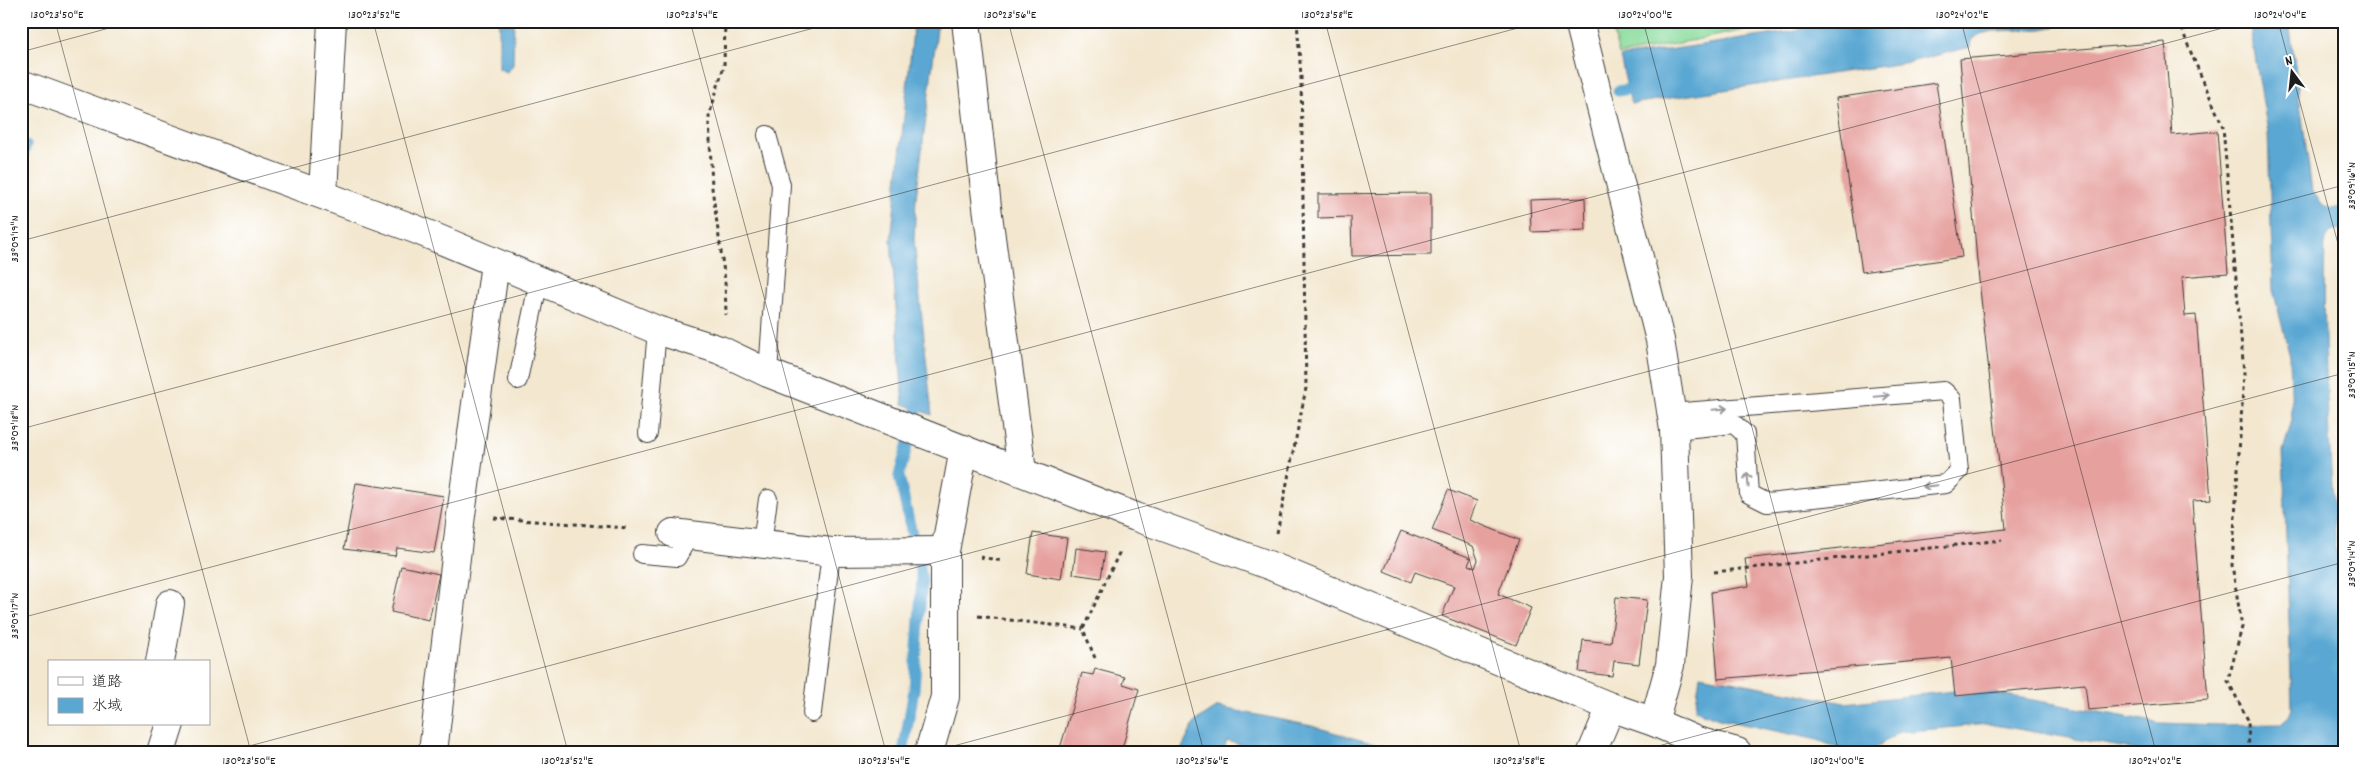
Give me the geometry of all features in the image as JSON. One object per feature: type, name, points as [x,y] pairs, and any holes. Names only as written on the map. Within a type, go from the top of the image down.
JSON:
[{"type":"street","points":[[323,194],[332,21]]},
{"type":"street","points":[[966,21],[987,206],[1022,471]]},
{"type":"street","points":[[1579,21],[1660,340],[1673,421],[1679,576],[1670,665],[1654,722]]},
{"type":"street","points":[[21,84],[415,229],[657,330],[720,350],[768,373],[1136,517],[1271,566],[1697,741],[1738,752]]},
{"type":"street","points":[[434,752],[461,515],[495,263]]},
{"type":"street","points":[[930,752],[945,697],[945,611],[939,551],[964,449]]},
{"type":"street","points":[[681,535],[831,552],[905,553],[939,551]]},
{"type":"street","points":[[160,660],[170,604]]},
{"type":"street","points":[[1592,752],[1611,707]]},
{"type":"street","points":[[161,752],[169,726]]},
{"type":"lane","points":[[767,135],[781,185],[768,373]]},
{"type":"lane","points":[[518,380],[539,280]]},
{"type":"lane","points":[[648,434],[657,330]]},
{"type":"lane","points":[[1944,391],[1952,399],[1959,471],[1946,484],[1767,502],[1749,494],[1745,434],[1734,424],[1673,421],[1944,391]]},
{"type":"lane","points":[[762,544],[768,499]]},
{"type":"lane","points":[[642,554],[677,557],[681,535]]},
{"type":"lane","points":[[812,713],[831,552]]},
{"type":"path","points":[[720,350],[726,326],[725,280],[712,188],[709,116],[724,66],[725,21]]},
{"type":"path","points":[[1271,566],[1306,388],[1301,76],[1296,21]]},
{"type":"path","points":[[2179,21],[2223,127],[2244,373],[2232,565],[2242,627],[2228,681],[2248,720],[2249,752]]},
{"type":"path","points":[[461,515],[599,525],[681,535]]},
{"type":"path","points":[[1094,658],[1083,629],[1136,517]]},
{"type":"path","points":[[1679,576],[2002,540]]},
{"type":"path","points":[[945,611],[1083,629]]},
{"type":"green space","points":[[1610,21],[1790,21],[1619,55]]},
{"type":"water","points":[[499,21],[514,21],[513,65],[507,72],[499,69]]},
{"type":"water","points":[[914,21],[938,21],[916,198],[914,240],[932,415],[903,404],[891,240]]},
{"type":"water","points":[[1826,21],[2083,21],[2042,29],[1994,31],[1980,34],[1971,40],[1970,47],[1910,62],[1631,104],[1620,57],[1796,31]]},
{"type":"water","points":[[2249,21],[2289,21],[2312,191],[2323,205],[2332,209],[2344,206],[2344,229],[2333,230],[2325,238],[2324,302],[2343,688],[2344,752],[2136,752],[2127,748],[1989,724],[1900,732],[1870,751],[1844,751],[1818,740],[1719,719],[1695,710],[1700,675],[1845,703],[1972,689],[2160,723],[2281,724],[2289,717],[2292,708],[2283,451],[2292,420],[2290,356],[2273,290],[2268,132]]},
{"type":"water","points":[[1218,707],[1312,726],[1402,752],[1269,752],[1227,741],[1223,752],[1180,752],[1195,722]]},
{"type":"building","points":[[2165,42],[2172,135],[2217,131],[2228,273],[2182,277],[2185,316],[2196,315],[2211,500],[2192,501],[2208,700],[2088,710],[2085,684],[1955,696],[1951,658],[1718,679],[1711,592],[1749,586],[1745,559],[2006,529],[1977,261],[1960,59]]},
{"type":"building","points":[[1936,83],[1962,257],[1862,272],[1836,98]]},
{"type":"building","points":[[1431,193],[1431,255],[1352,256],[1351,217],[1318,218],[1318,194]]},
{"type":"building","points":[[1585,198],[1586,230],[1531,232],[1530,200]]},
{"type":"building","points":[[356,483],[444,496],[434,553],[397,548],[395,556],[344,549]]},
{"type":"building","points":[[1448,490],[1477,501],[1470,520],[1519,540],[1498,594],[1531,608],[1516,645],[1442,616],[1454,586],[1415,572],[1411,582],[1384,571],[1401,531],[1471,558],[1468,565],[1475,568],[1478,560],[1473,546],[1432,530]]},
{"type":"building","points":[[1033,533],[1067,538],[1061,579],[1027,574]]},
{"type":"building","points":[[1076,548],[1105,552],[1101,578],[1073,574]]},
{"type":"building","points":[[401,566],[439,574],[429,620],[391,612]]},
{"type":"building","points":[[1616,597],[1647,600],[1639,664],[1614,661],[1612,676],[1579,672],[1583,640],[1611,643]]},
{"type":"building","points":[[1095,669],[1125,677],[1123,684],[1139,689],[1121,752],[1059,752],[1082,673],[1093,675]]},
{"type":"waterway","points":[[1618,91],[1641,87]]},
{"type":"waterway","points":[[21,161],[26,145]]},
{"type":"waterway","points":[[903,752],[914,690],[922,579],[899,476],[919,402],[918,395]]}]
